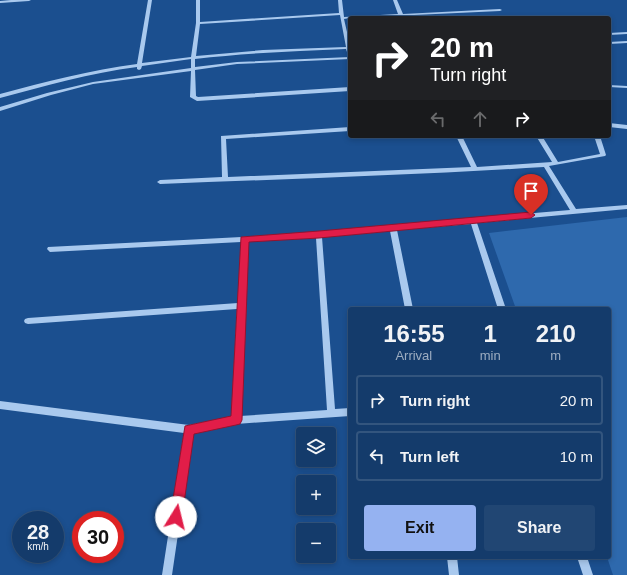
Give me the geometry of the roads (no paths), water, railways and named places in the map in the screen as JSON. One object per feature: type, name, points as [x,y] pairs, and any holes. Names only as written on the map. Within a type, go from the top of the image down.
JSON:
[{"type":"street","points":[[0,2],[29,0]]},
{"type":"street","points":[[138,76],[150,0]]},
{"type":"street","points":[[198,0],[198,23],[193,58],[193,97],[197,99],[348,89]]},
{"type":"street","points":[[340,0],[341,16],[348,44]]},
{"type":"street","points":[[395,0],[401,15]]},
{"type":"street","points":[[198,23],[500,10]]},
{"type":"street","points":[[611,34],[627,33]]},
{"type":"street","points":[[611,43],[627,42]]},
{"type":"street","points":[[0,96],[39,85],[140,66],[193,58],[248,53],[348,48]]},
{"type":"street","points":[[0,109],[40,96],[93,83],[138,76],[237,63],[348,58]]},
{"type":"street","points":[[39,85],[40,96]]},
{"type":"street","points":[[611,86],[627,87]]},
{"type":"street","points":[[611,125],[627,127]]},
{"type":"street","points":[[225,180],[223,137],[348,130]]},
{"type":"street","points":[[460,138],[475,169]]},
{"type":"street","points":[[540,138],[556,164]]},
{"type":"street","points":[[160,182],[475,169],[556,164],[603,155],[598,138]]},
{"type":"street","points":[[545,164],[574,211]]},
{"type":"street","points":[[50,249],[319,234],[627,207]]},
{"type":"street","points":[[473,220],[501,307]]},
{"type":"street","points":[[393,228],[409,307]]},
{"type":"street","points":[[319,234],[331,414]]},
{"type":"street","points":[[236,420],[244,239]]},
{"type":"street","points":[[28,321],[242,306]]},
{"type":"street","points":[[0,405],[189,429],[236,420],[348,412]]},
{"type":"street","points":[[167,575],[189,429]]},
{"type":"street","points":[[452,559],[454,575]]},
{"type":"street","points":[[583,559],[588,575]]}]
